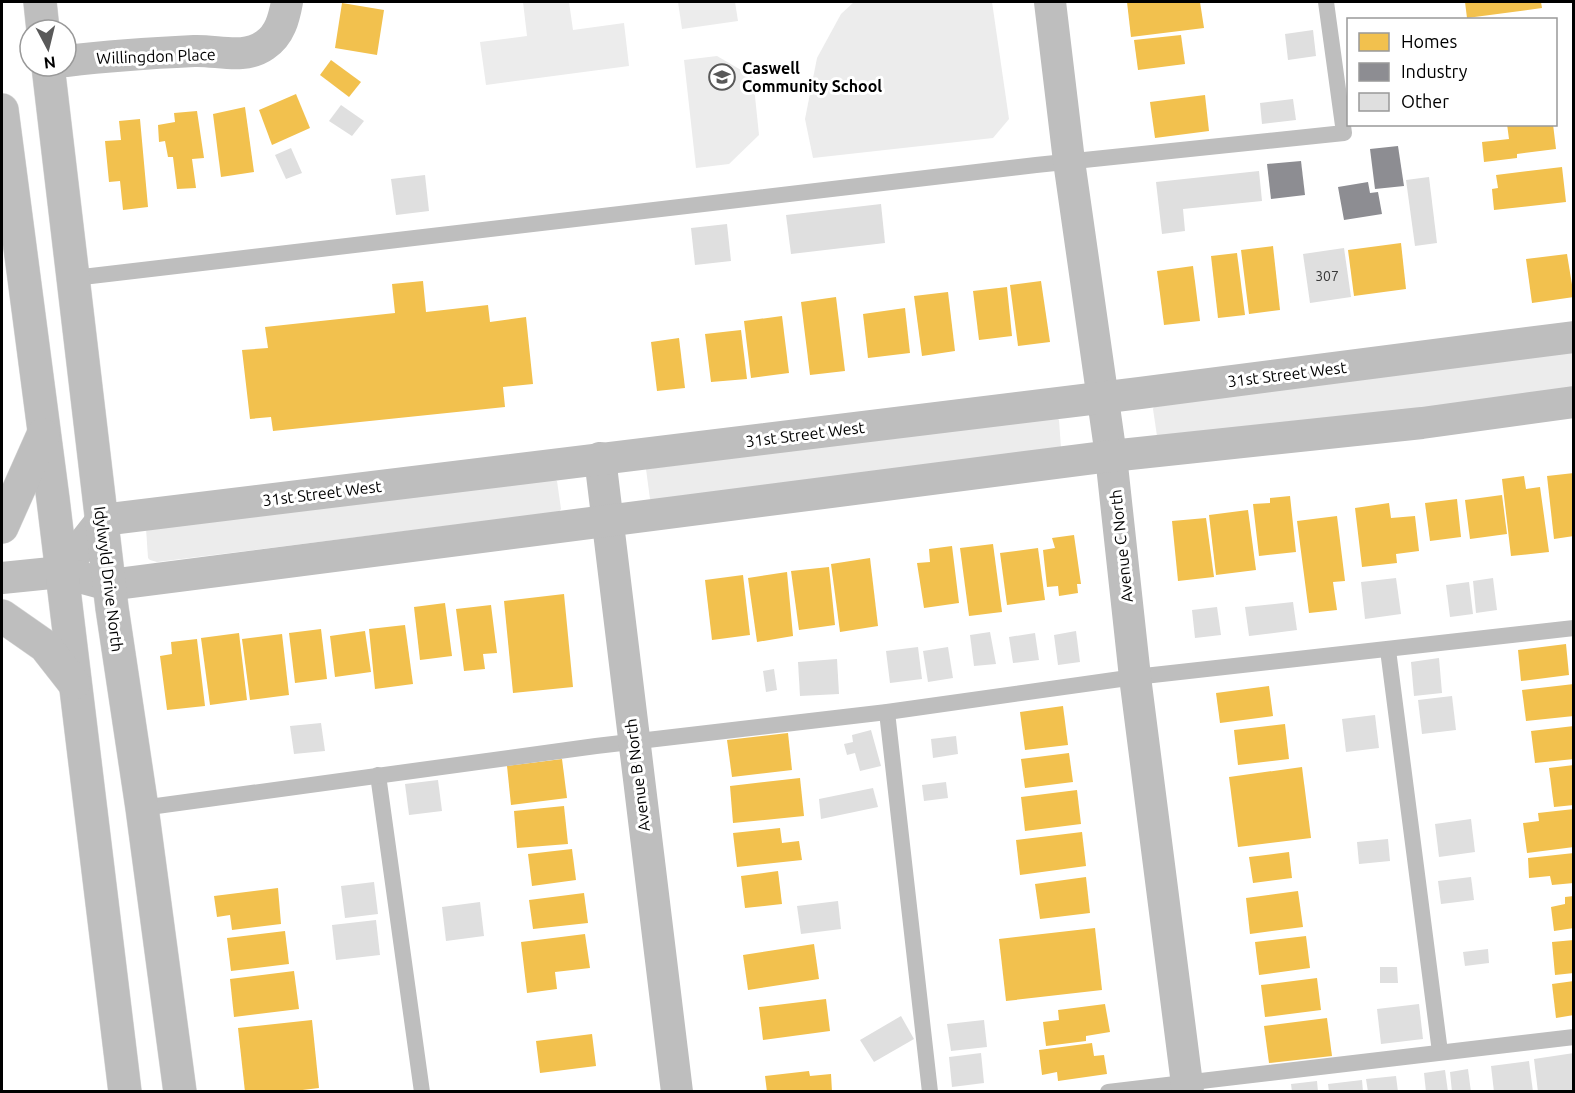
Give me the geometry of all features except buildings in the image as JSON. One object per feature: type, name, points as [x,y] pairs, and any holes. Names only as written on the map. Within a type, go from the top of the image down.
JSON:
[{"type":"main road","points":[[40,2],[42,18]]},
{"type":"main road","name":"Idylwyld Drive North","points":[[49,78],[110,585],[180,1092]]},
{"type":"main road","points":[[2,110],[7,199],[44,433],[125,1092]]},
{"type":"main road","points":[[2,526],[44,433]]},
{"type":"main road","points":[[2,616],[45,646],[74,683]]},
{"type":"street","name":"Willingdon Place","points":[[78,60],[197,51],[236,54],[252,52],[273,39],[283,21],[287,2]]},
{"type":"street","name":"Avenue C North","points":[[1050,2],[1069,161],[1111,456],[1135,677],[1187,1086]]},
{"type":"street","name":"31st Street West","points":[[102,520],[1103,398],[1574,337]]},
{"type":"street","points":[[2,578],[61,572],[110,585],[1111,456],[1422,423],[1574,402]]},
{"type":"street","name":"Avenue B North","points":[[600,458],[677,1092]]},
{"type":"street","points":[[61,572],[102,520]]},
{"type":"lane","points":[[74,278],[1069,161],[1344,133],[1326,2]]},
{"type":"lane","points":[[142,808],[378,775],[886,712],[1135,677],[1574,628]]},
{"type":"lane","points":[[1388,650],[1440,1052]]},
{"type":"lane","points":[[886,712],[930,1092]]},
{"type":"lane","points":[[378,775],[422,1092]]},
{"type":"lane","points":[[1108,1092],[1187,1086],[1440,1052],[1574,1037]]},
{"type":"shaded area","points":[[523,2],[569,2],[573,30],[624,23],[629,66],[486,85],[480,42],[527,36]]},
{"type":"shaded area","points":[[678,2],[735,2],[738,21],[682,29]]},
{"type":"shaded area","points":[[854,2],[992,2],[1009,119],[993,138],[813,158],[805,119],[817,58],[841,14]]},
{"type":"shaded area","points":[[717,56],[753,77],[759,135],[729,164],[696,168],[684,60]]},
{"type":"shaded area","points":[[1573,352],[1573,389],[1164,440],[1157,436],[1153,409],[1155,405]]},
{"type":"shaded area","points":[[1056,417],[1059,420],[1061,448],[654,501],[650,499],[646,469]]},
{"type":"shaded area","points":[[553,478],[557,481],[561,509],[559,512],[157,562],[148,558],[146,528]]},
{"type":"place","name":"Caswell Community School","points":[[722,77]]}]
